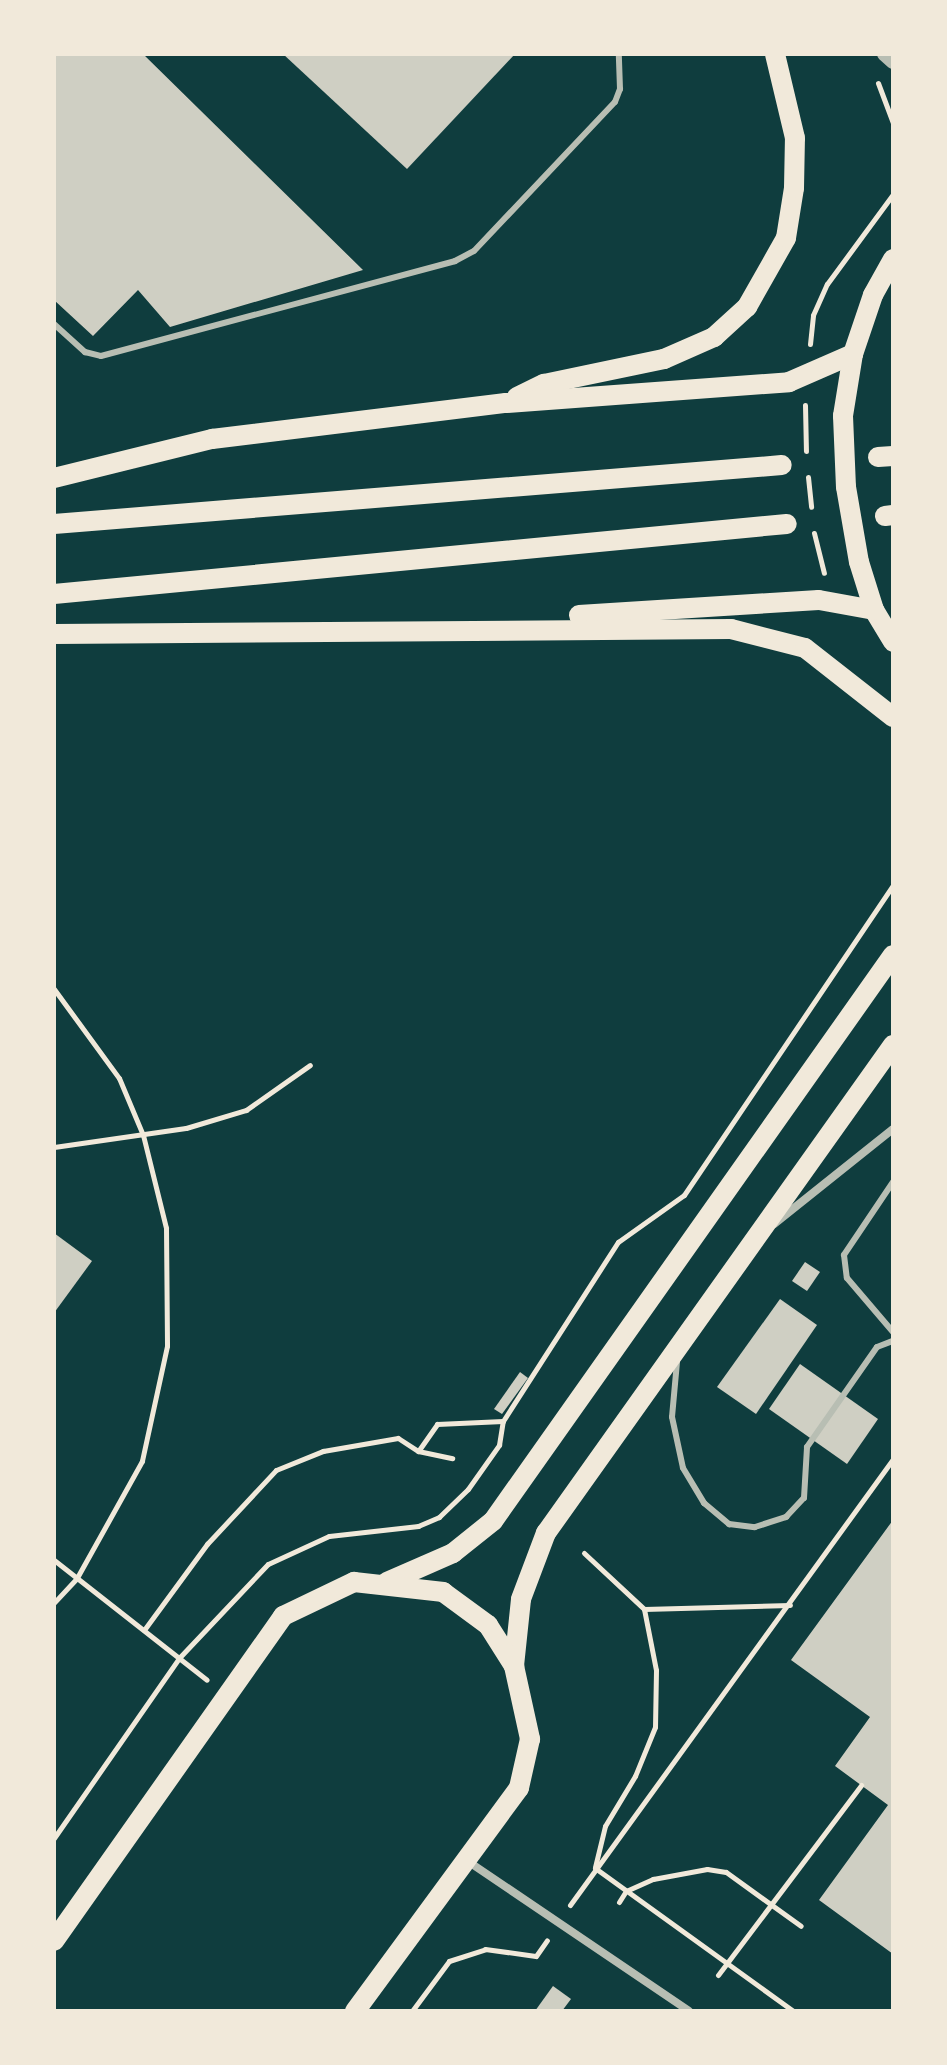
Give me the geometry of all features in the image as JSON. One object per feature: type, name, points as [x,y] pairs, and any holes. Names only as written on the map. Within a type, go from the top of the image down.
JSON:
[{"type":"main road","points":[[506,403],[544,384],[664,359],[714,337],[747,307],[769,277],[786,238],[794,188],[795,138],[775,54]]},
{"type":"main road","points":[[893,259],[873,295],[853,354],[843,416],[846,487],[874,610],[893,642]]},
{"type":"main road","points":[[54,478],[212,439],[506,403],[789,382],[853,354]]},
{"type":"main road","points":[[54,524],[782,465]]},
{"type":"main road","points":[[54,594],[787,524]]},
{"type":"main road","points":[[396,632],[730,602],[819,600],[874,610]]},
{"type":"main road","points":[[54,634],[731,629],[805,648],[893,717]]},
{"type":"main road","points":[[386,1582],[453,1553],[493,1521],[893,955]]},
{"type":"main road","points":[[355,2011],[519,1788],[530,1739],[514,1666],[521,1599],[546,1533],[893,1045]]},
{"type":"main road","points":[[54,1941],[283,1616],[354,1582],[386,1582],[443,1592],[488,1625],[514,1666]]},
{"type":"street","points":[[884,54],[893,62]]},
{"type":"street","points":[[755,1239],[876,1137],[893,1129]]},
{"type":"street","points":[[465,1859],[689,2011]]},
{"type":"lane","points":[[54,324],[85,352],[101,356],[467,255],[615,102],[620,89],[619,54]]},
{"type":"lane","points":[[893,1182],[844,1255],[847,1278],[893,1332]]},
{"type":"lane","points":[[679,1346],[672,1417],[683,1468],[704,1503],[729,1524],[755,1527],[786,1517],[804,1498],[807,1447],[877,1347],[893,1341]]},
{"type":"path","points":[[871,73],[893,123]]},
{"type":"path","points":[[54,1838],[179,1658],[221,1617],[243,1587],[298,1548],[329,1536],[418,1526],[439,1517],[468,1489],[499,1445],[503,1421],[618,1242],[684,1195],[893,885]]},
{"type":"path","points":[[54,989],[119,1078],[143,1135],[166,1228],[167,1346],[142,1461],[77,1578],[54,1603]]},
{"type":"path","points":[[54,1147],[143,1135],[246,1110],[310,1065]]},
{"type":"path","points":[[418,1451],[437,1424],[503,1421]]},
{"type":"path","points":[[144,1630],[207,1544],[276,1470],[323,1451],[376,1439],[398,1438],[418,1451],[452,1458]]},
{"type":"path","points":[[595,1868],[791,1605],[893,1459]]},
{"type":"path","points":[[584,1553],[644,1609],[656,1670],[655,1727],[635,1776],[605,1826],[595,1868]]},
{"type":"path","points":[[54,1560],[227,1695]]},
{"type":"path","points":[[644,1609],[791,1605]]},
{"type":"path","points":[[718,1975],[861,1785]]},
{"type":"path","points":[[595,1868],[793,2011]]},
{"type":"path","points":[[619,1902],[626,1891],[671,1873],[707,1869],[726,1872],[801,1926]]},
{"type":"path","points":[[412,2011],[449,1961],[485,1949],[536,1956]]},
{"type":"building","points":[[54,54],[143,54],[363,270],[170,327],[138,290],[93,336],[54,300]]},
{"type":"building","points":[[283,54],[515,54],[407,169]]},
{"type":"building","points":[[54,1233],[92,1261],[54,1313]]},
{"type":"building","points":[[805,1262],[820,1272],[807,1291],[792,1281]]},
{"type":"building","points":[[780,1299],[817,1325],[756,1414],[717,1387]]},
{"type":"building","points":[[800,1364],[878,1419],[847,1464],[769,1409]]},
{"type":"building","points":[[520,1372],[528,1378],[502,1414],[494,1409]]},
{"type":"building","points":[[893,1520],[893,1954],[819,1900],[888,1805],[835,1766],[870,1717],[791,1660]]},
{"type":"building","points":[[553,1986],[571,1999],[562,2011],[535,2011]]}]
